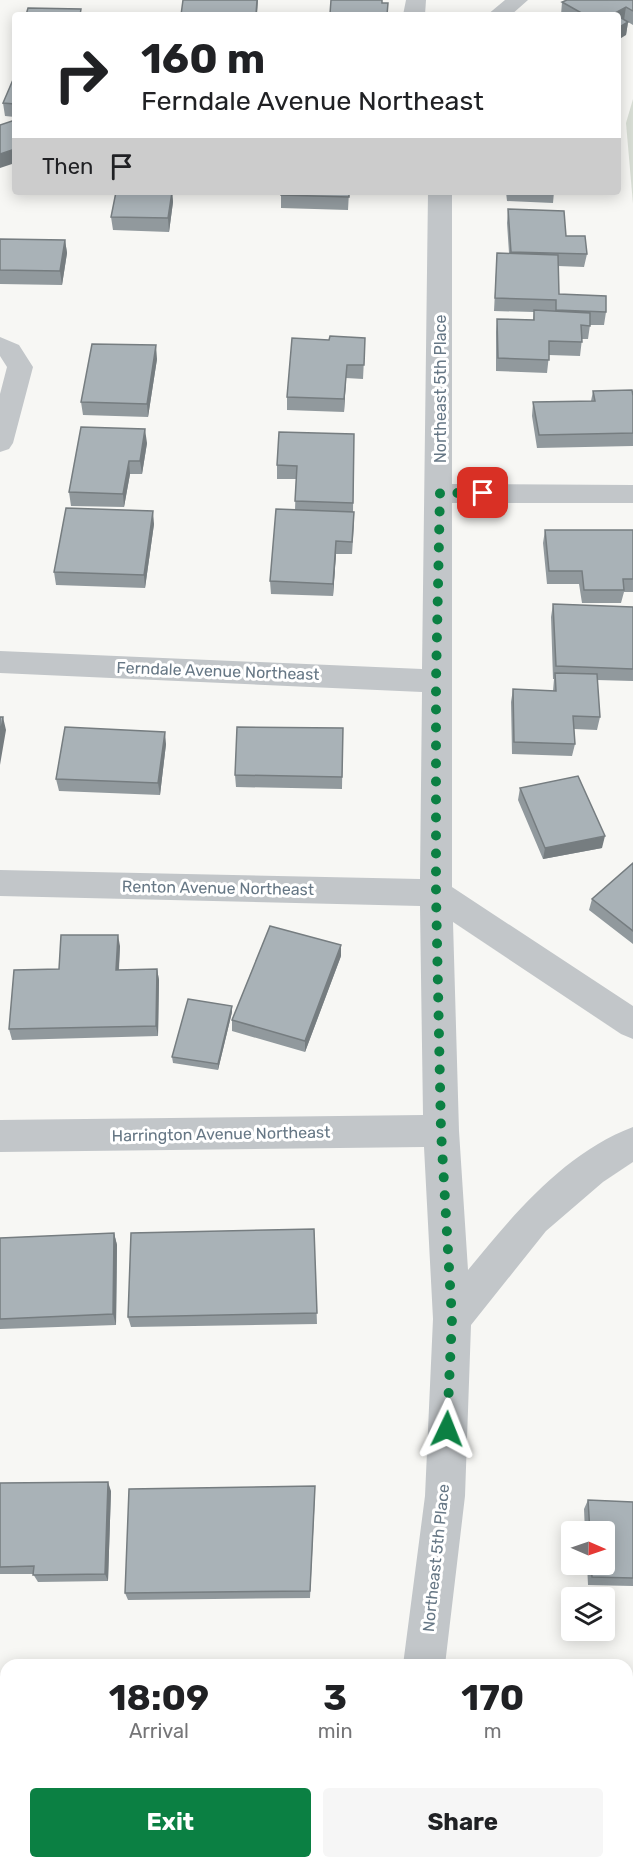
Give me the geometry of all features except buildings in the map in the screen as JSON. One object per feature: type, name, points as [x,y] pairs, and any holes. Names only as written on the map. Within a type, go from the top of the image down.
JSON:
[{"type":"street","points":[[502,12],[518,0]]},
{"type":"street","name":"Northeast 5th Place","points":[[425,1659],[445,1496],[452,1319],[441,1131],[436,893],[440,195]]},
{"type":"street","points":[[0,345],[10,351],[20,367],[8,385],[0,443]]},
{"type":"street","points":[[440,493],[633,494]]},
{"type":"street","name":"Ferndale Avenue Northeast","points":[[0,662],[436,681]]},
{"type":"street","name":"Renton Avenue Northeast","points":[[0,883],[436,893]]},
{"type":"street","points":[[436,893],[633,1023]]},
{"type":"street","name":"Harrington Avenue Northeast","points":[[0,1136],[441,1131]]},
{"type":"street","points":[[452,1319],[533,1219],[590,1170],[633,1143]]},
{"type":"shaded area","points":[[633,99],[633,204],[626,123]]},
{"type":"route","points":[[447,1429],[452,1319],[441,1131],[436,893],[436,681],[440,493],[483,493]]}]
